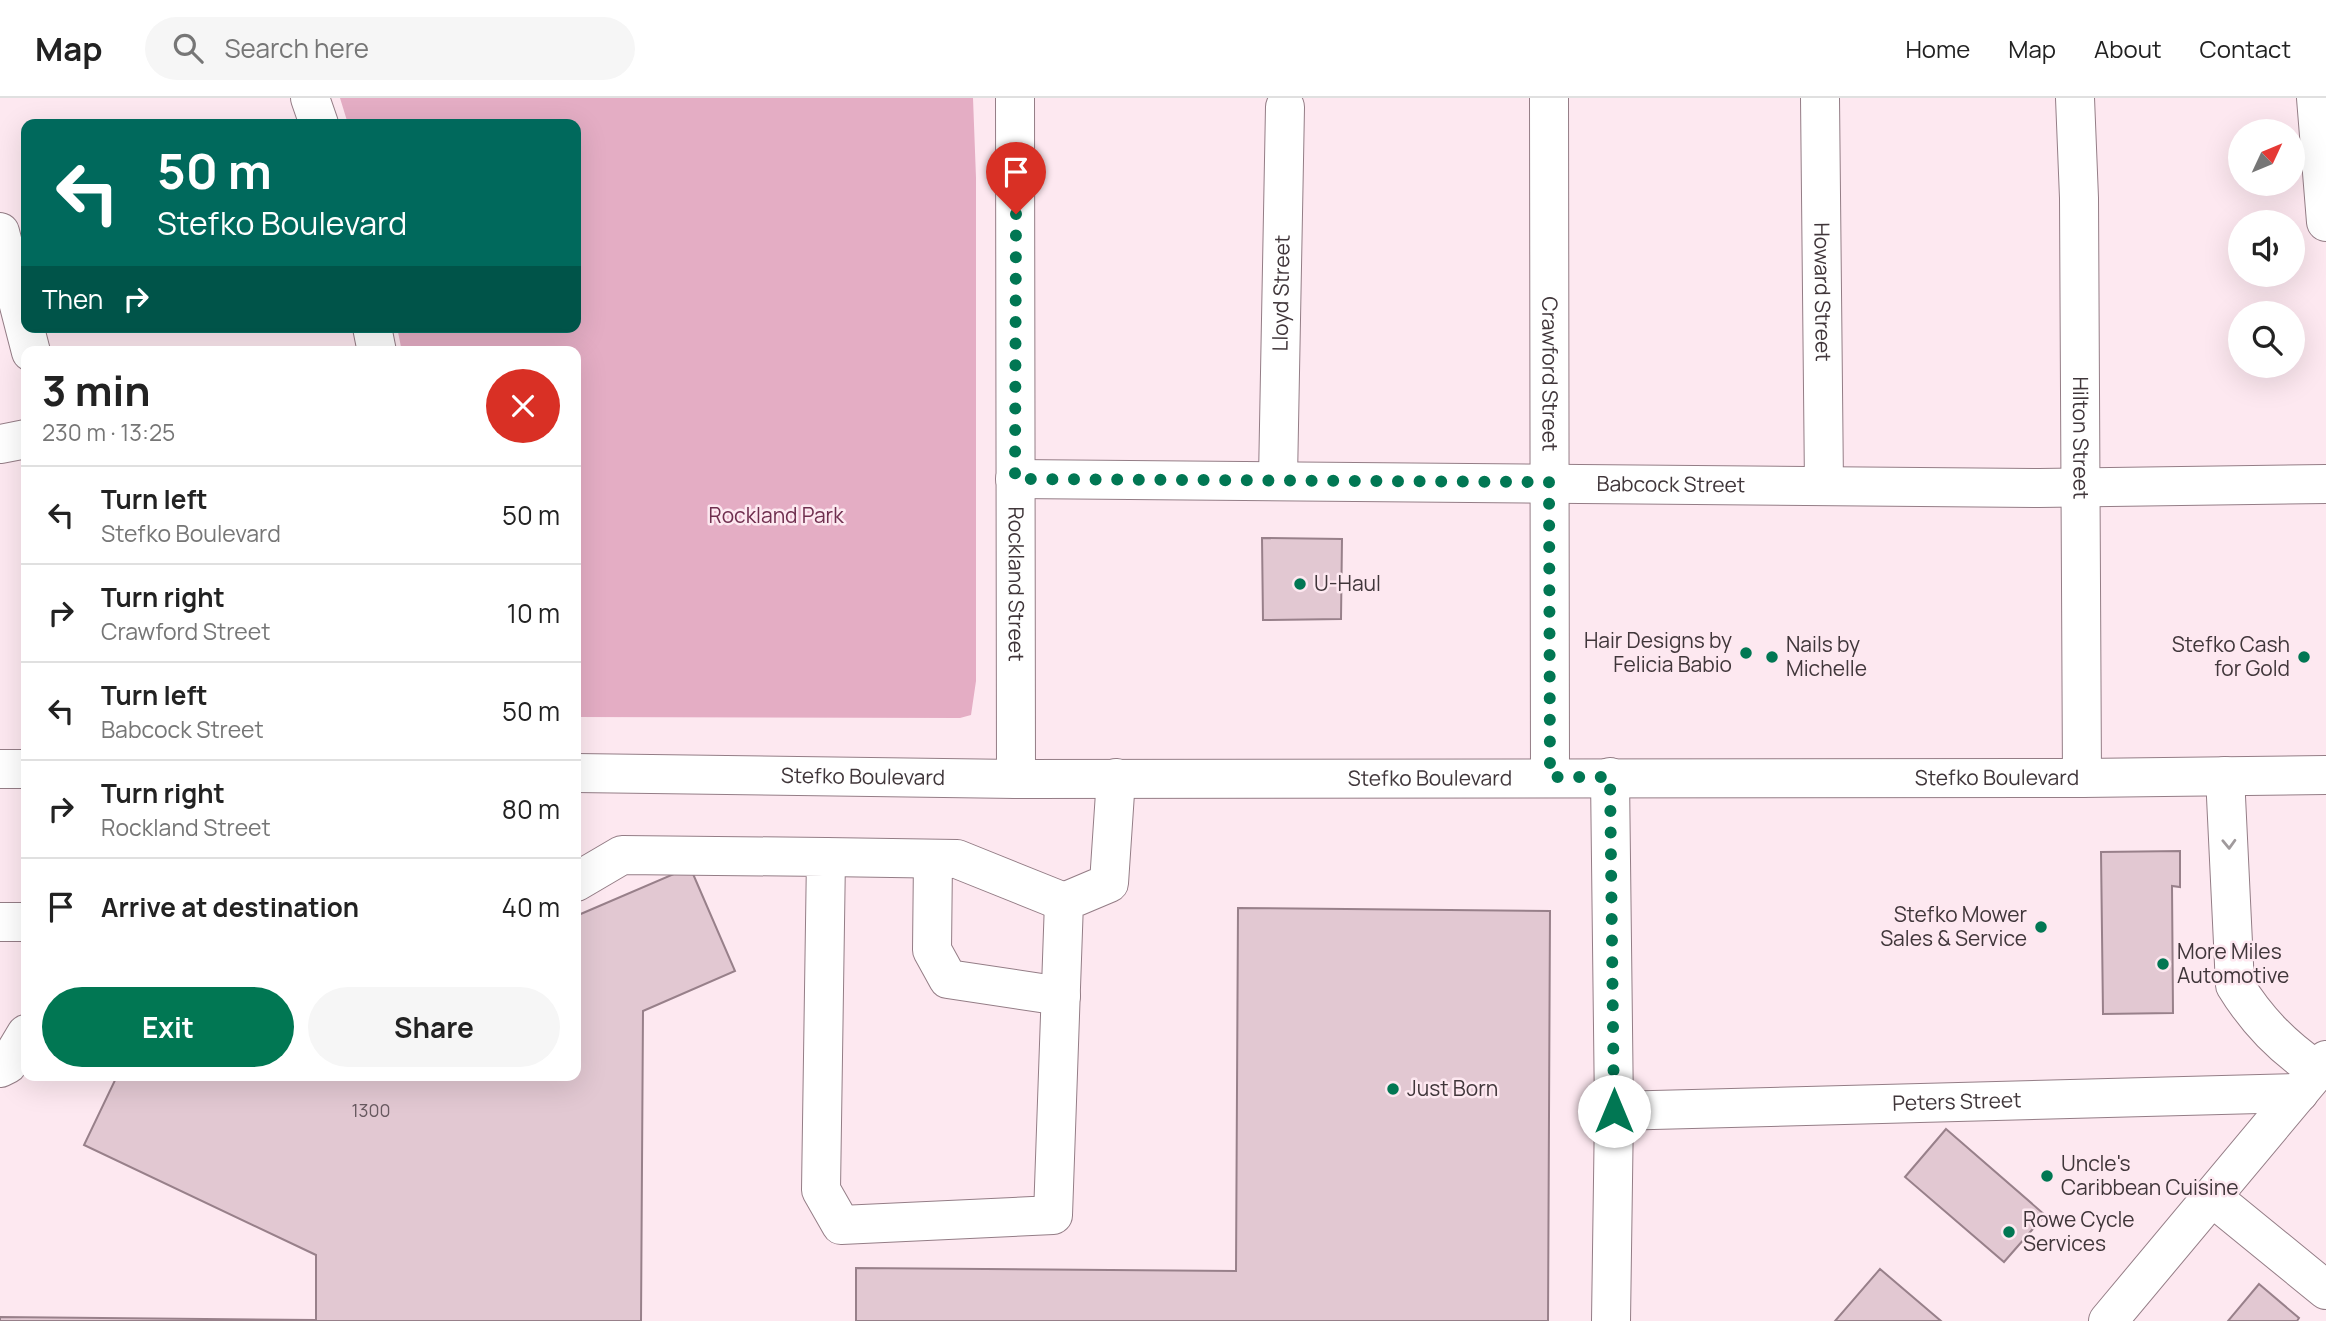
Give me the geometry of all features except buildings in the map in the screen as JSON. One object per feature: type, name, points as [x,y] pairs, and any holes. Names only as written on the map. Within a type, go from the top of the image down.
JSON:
[{"type":"street","points":[[310,98],[316,119]]},
{"type":"street","name":"Rockland Street","points":[[1015,98],[1016,779]]},
{"type":"street","name":"Crawford Street","points":[[1549,98],[1550,777]]},
{"type":"street","name":"Howard Street","points":[[1820,98],[1824,486]]},
{"type":"street","name":"Hilton Street","points":[[2075,98],[2079,198],[2082,778]]},
{"type":"street","points":[[2316,98],[2326,222]]},
{"type":"street","name":"Lloyd Street","points":[[1278,479],[1285,107]]},
{"type":"street","points":[[0,232],[21,313]]},
{"type":"street","points":[[0,444],[21,440]]},
{"type":"street","name":"Babcock Street","points":[[1015,479],[1278,479],[2079,488],[2326,484]]},
{"type":"street","points":[[0,769],[21,769]]},
{"type":"street","name":"Stefko Boulevard","points":[[581,773],[1016,779],[2082,778],[2326,775]]},
{"type":"street","points":[[2108,1321],[2314,1075],[2250,1009],[2235,985],[2225,776]]},
{"type":"street","points":[[1610,777],[1614,1111],[1611,1321]]},
{"type":"street","points":[[581,879],[622,855],[957,859],[1064,902],[1109,883],[1116,778]]},
{"type":"street","points":[[826,857],[821,1190],[841,1225],[1053,1215],[1064,902]]},
{"type":"street","points":[[933,859],[932,950],[948,979],[1061,996]]},
{"type":"street","points":[[0,922],[21,922]]},
{"type":"street","points":[[0,1068],[8,1064],[21,1042]]},
{"type":"street","name":"Peters Street","points":[[1614,1111],[2314,1075]]},
{"type":"street","points":[[2212,1197],[2326,1290]]},
{"type":"green space","name":"Rockland Park","points":[[340,98],[973,98],[976,178],[976,681],[971,715],[960,718],[581,717],[581,346],[401,346],[398,333],[581,333],[581,119],[346,119]]},
{"type":"place","name":"U-Haul","points":[[1300,584]]},
{"type":"place","name":"Hair Designs by Felicia Babio","points":[[1746,653]]},
{"type":"place","name":"Nails by Michelle","points":[[1772,657]]},
{"type":"place","name":"Stefko Cash for Gold","points":[[2304,657]]},
{"type":"place","name":"Stefko Mower Sales & Service","points":[[2041,927]]},
{"type":"place","name":"More Miles Automotive","points":[[2163,964]]},
{"type":"place","name":"Just Born","points":[[1393,1089]]},
{"type":"place","name":"Uncle's Caribbean Cuisine","points":[[2047,1176]]},
{"type":"place","name":"Rowe Cycle Services","points":[[2009,1232]]},
{"type":"route","points":[[1016,214],[1015,479],[1549,482],[1550,777],[1610,777],[1614,1111]]}]
